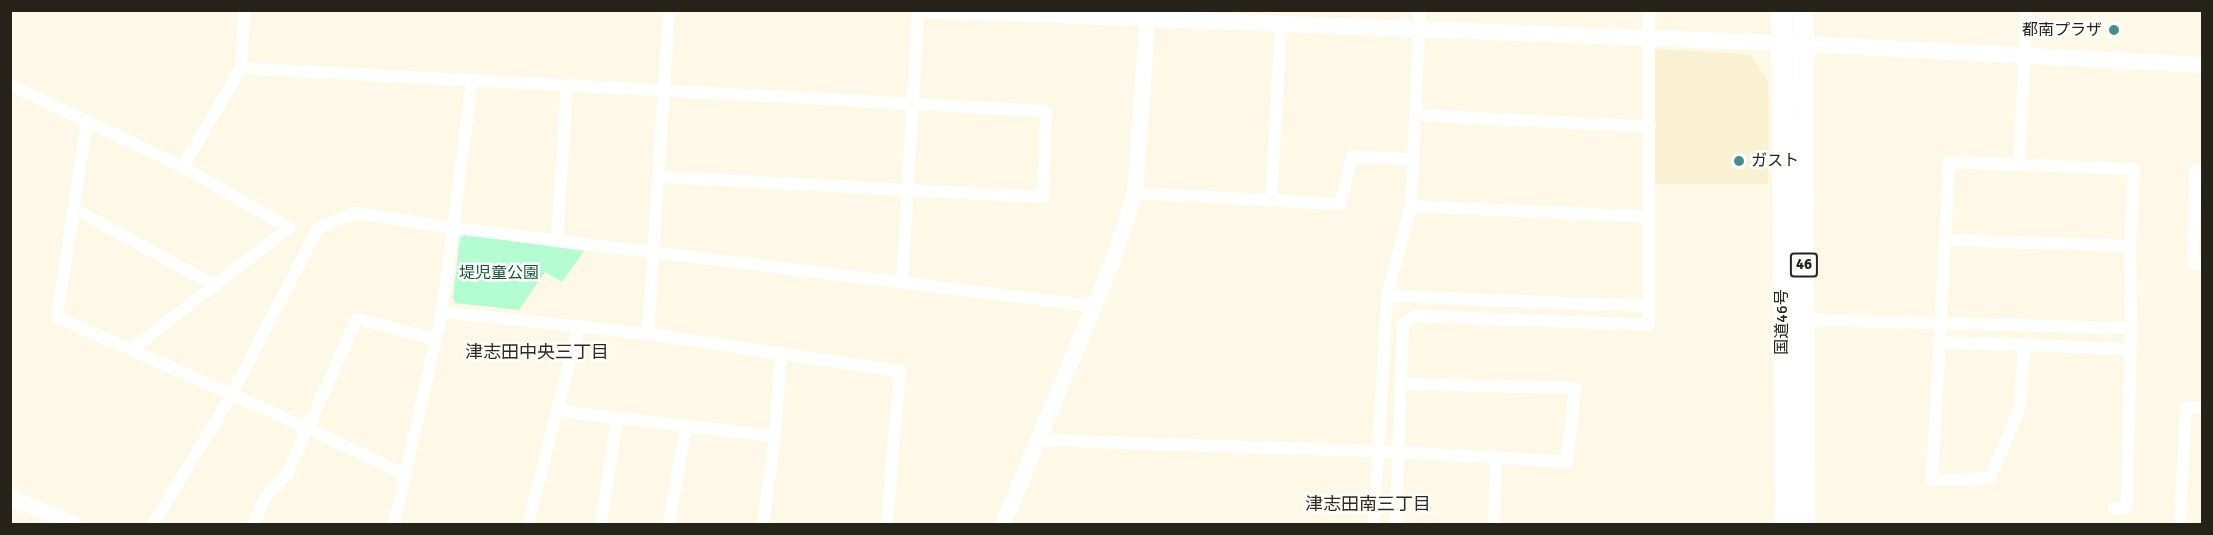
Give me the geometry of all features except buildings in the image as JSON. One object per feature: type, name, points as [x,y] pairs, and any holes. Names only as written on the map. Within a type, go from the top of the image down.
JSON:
[{"type":"highway","name":"国道46号","points":[[1781,10],[1794,521]]},
{"type":"highway","name":"国道46号","points":[[1794,521],[1805,320],[1803,10]]},
{"type":"street","points":[[183,166],[241,68],[244,10]]},
{"type":"street","points":[[648,334],[669,10]]},
{"type":"street","points":[[903,283],[918,10]]},
{"type":"street","points":[[923,10],[1148,16],[1281,26],[1803,44],[2202,65]]},
{"type":"street","points":[[1374,525],[1387,296],[1411,206],[1420,10]]},
{"type":"street","points":[[1396,522],[1403,324],[1415,316],[1649,325],[1649,10]]},
{"type":"street","points":[[2019,162],[2027,10]]},
{"type":"street","points":[[1004,525],[1114,258],[1135,193],[1148,16]]},
{"type":"street","points":[[1271,201],[1281,26]]},
{"type":"street","points":[[241,68],[1046,111],[1043,197],[658,177]]},
{"type":"street","points":[[394,525],[442,312],[472,80]]},
{"type":"street","points":[[10,85],[183,166],[289,228],[132,349]]},
{"type":"street","points":[[557,240],[567,86]]},
{"type":"street","points":[[1416,115],[1650,127]]},
{"type":"street","points":[[87,121],[57,317],[406,474]]},
{"type":"street","points":[[1135,193],[1340,204],[1352,157],[1413,159]]},
{"type":"street","points":[[2024,346],[2020,407],[1990,478],[1932,480],[1949,162],[2019,162],[2134,169],[2130,246],[2131,328],[2127,507],[2114,509]]},
{"type":"street","points":[[2202,171],[2195,170],[2193,264],[2202,264]]},
{"type":"street","points":[[1411,206],[1649,217]]},
{"type":"street","points":[[74,209],[216,286]]},
{"type":"street","points":[[153,525],[231,396],[318,228],[355,213],[454,228],[1094,306]]},
{"type":"street","points":[[1946,240],[2130,246]]},
{"type":"street","points":[[1387,296],[1649,306]]},
{"type":"street","points":[[442,312],[648,334],[900,371],[887,525]]},
{"type":"street","points":[[253,525],[266,495],[287,474],[357,319],[435,339]]},
{"type":"street","points":[[1805,320],[2131,328]]},
{"type":"street","points":[[528,525],[579,326]]},
{"type":"street","points":[[1938,342],[2130,349]]},
{"type":"street","points":[[763,525],[775,436],[781,352]]},
{"type":"street","points":[[1039,440],[1379,451],[1568,462],[1575,388],[1402,384]]},
{"type":"street","points":[[2180,525],[2186,407],[2202,407]]},
{"type":"street","points":[[558,411],[775,436]]},
{"type":"street","points":[[601,525],[617,417]]},
{"type":"street","points":[[669,525],[686,426]]},
{"type":"street","points":[[1494,525],[1496,457]]},
{"type":"street","points":[[10,497],[74,525]]},
{"type":"shaded area","points":[[1650,49],[1749,54],[1768,81],[1768,184],[1649,184]]},
{"type":"green space","name":"堤児童公園","points":[[464,234],[584,251],[562,282],[545,272],[519,310],[455,303],[453,298],[460,238]]},
{"type":"place","name":"都南プラザ","points":[[2114,30]]},
{"type":"place","name":"ガスト","points":[[1739,161]]},
{"type":"district","name":"津志田中央三丁目","points":[[537,352]]},
{"type":"district","name":"津志田南三丁目","points":[[1368,504]]}]
